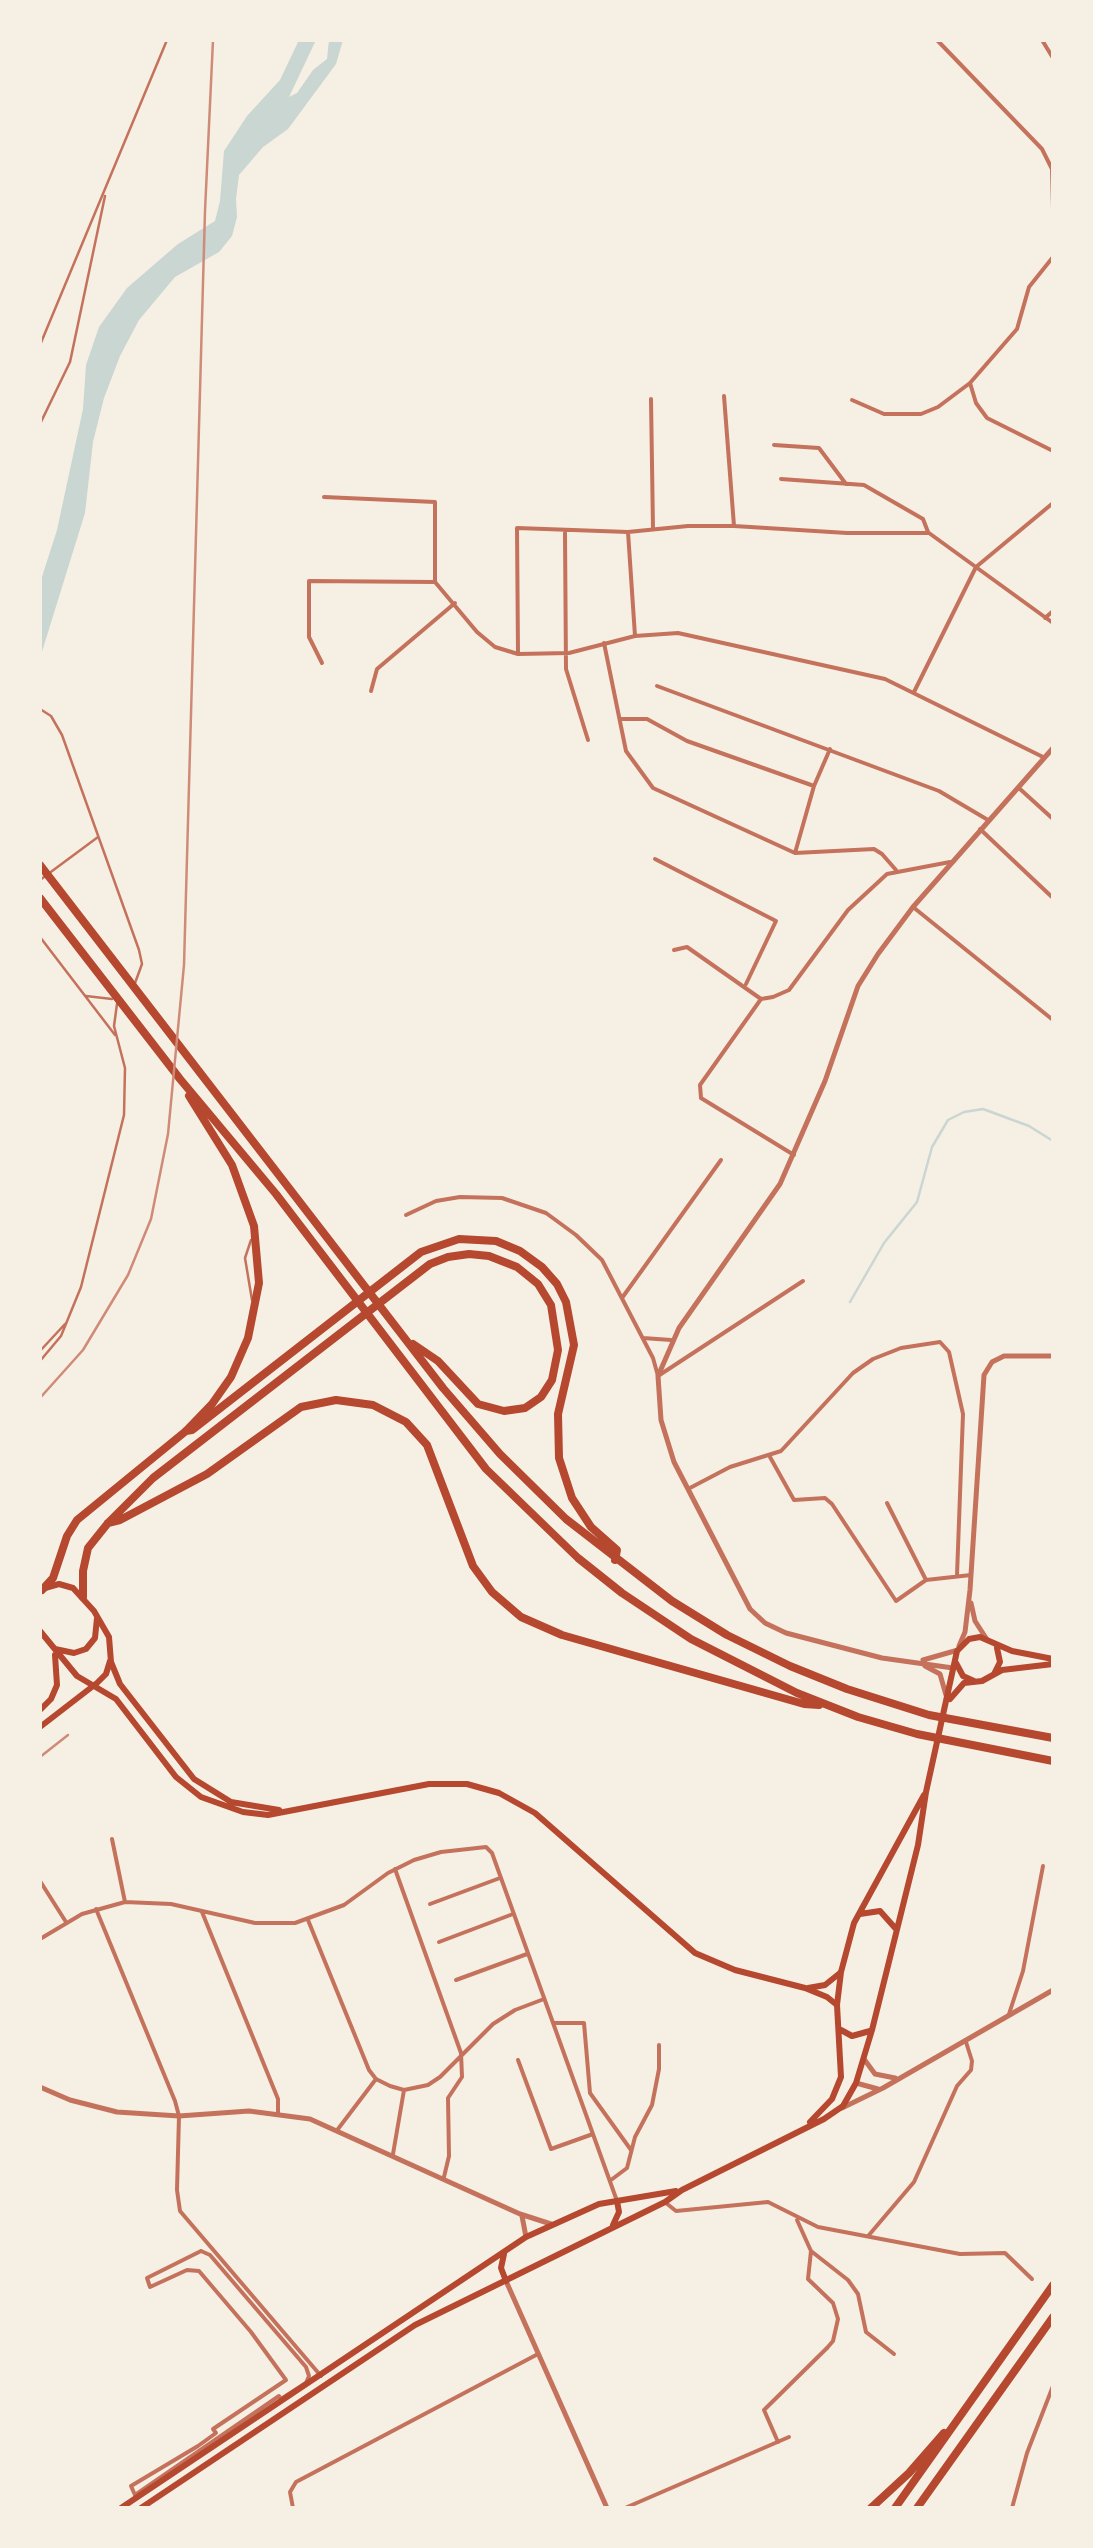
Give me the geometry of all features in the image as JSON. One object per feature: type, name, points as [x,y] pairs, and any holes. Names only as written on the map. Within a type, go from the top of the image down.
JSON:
[{"type":"highway","points":[[40,864],[391,1323],[536,1492],[615,1560],[701,1620],[810,1675],[930,1715],[1051,1738]]},
{"type":"highway","points":[[40,898],[486,1469],[588,1567],[707,1648],[826,1705],[933,1739],[1053,1762]]},
{"type":"highway","points":[[41,1591],[56,1572],[67,1536],[77,1520],[186,1431],[212,1404],[231,1377],[256,1309],[260,1272],[248,1204],[232,1165],[180,1079]]},
{"type":"highway","points":[[186,1431],[421,1252],[459,1239],[496,1242],[520,1251],[542,1267],[566,1302],[574,1345],[558,1414],[560,1458],[572,1498],[592,1527],[616,1550],[615,1560]]},
{"type":"highway","points":[[83,1597],[82,1571],[88,1548],[108,1523],[186,1452],[422,1270],[448,1257],[479,1254],[499,1259],[538,1284],[551,1305],[556,1325],[555,1369],[548,1386],[530,1405],[511,1411],[491,1410],[472,1399],[438,1360],[405,1338]]},
{"type":"highway","points":[[108,1523],[207,1474],[301,1407],[336,1400],[373,1405],[406,1422],[427,1445],[478,1575],[521,1617],[562,1635],[804,1704],[826,1705]]},
{"type":"highway","points":[[895,2508],[1053,2285]]},
{"type":"highway","points":[[920,2508],[1053,2317]]},
{"type":"highway","points":[[871,2508],[924,2457],[985,2383]]},
{"type":"main road","points":[[41,1591],[63,1585],[83,1597],[109,1638],[120,1684],[200,1783],[239,1805],[300,1810]]},
{"type":"main road","points":[[54,1649],[74,1653],[90,1646],[98,1627],[94,1611]]},
{"type":"main road","points":[[40,1631],[77,1676],[116,1699],[176,1777],[202,1797],[250,1814],[278,1814],[429,1784],[468,1784],[499,1792],[535,1814],[696,1953],[723,1966],[827,1996],[837,2005]]},
{"type":"main road","points":[[141,2508],[415,2325],[666,2202],[839,2109],[856,2083],[872,2030],[918,1845],[958,1650],[968,1639],[990,1641],[1053,1662]]},
{"type":"main road","points":[[990,1641],[1000,1662],[994,1674]]},
{"type":"main road","points":[[40,1710],[58,1686],[54,1649]]},
{"type":"main road","points":[[40,1727],[93,1687],[108,1670],[111,1655]]},
{"type":"main road","points":[[947,1703],[960,1686],[1011,1668],[1053,1662]]},
{"type":"main road","points":[[956,1670],[976,1681]]},
{"type":"main road","points":[[78,1698],[105,1692]]},
{"type":"main road","points":[[801,2129],[832,2099],[842,2064],[837,2005],[854,1923],[926,1792]]},
{"type":"main road","points":[[860,1914],[880,1911],[897,1930]]},
{"type":"main road","points":[[804,1988],[825,1985],[841,1972]]},
{"type":"main road","points":[[840,2029],[852,2036],[872,2030]]},
{"type":"main road","points":[[842,2064],[847,2076],[856,2083]]},
{"type":"main road","points":[[121,2508],[526,2237],[599,2204],[682,2190]]},
{"type":"main road","points":[[608,2229],[618,2218],[617,2201]]},
{"type":"main road","points":[[506,2250],[501,2268],[506,2281]]},
{"type":"street","points":[[937,40],[1042,149],[1052,169],[1053,209]]},
{"type":"street","points":[[1042,40],[1053,58]]},
{"type":"street","points":[[852,400],[884,414],[922,414],[938,407],[970,383],[1017,329],[1028,288],[1053,258]]},
{"type":"street","points":[[970,383],[976,403],[987,418],[1053,451]]},
{"type":"street","points":[[724,396],[734,526]]},
{"type":"street","points":[[651,399],[653,529]]},
{"type":"street","points":[[774,445],[819,448],[846,484]]},
{"type":"street","points":[[781,480],[864,485],[922,519],[928,533],[1053,623]]},
{"type":"street","points":[[324,497],[435,502],[435,582],[476,632],[495,647],[518,654],[568,653],[635,636],[678,633],[886,679],[1043,757]]},
{"type":"street","points":[[914,692],[976,567],[1053,503]]},
{"type":"street","points":[[518,654],[517,528],[628,532],[734,526],[928,533]]},
{"type":"street","points":[[564,531],[566,669],[588,740]]},
{"type":"street","points":[[628,532],[635,636]]},
{"type":"street","points":[[322,663],[308,638],[310,581],[435,582]]},
{"type":"street","points":[[371,691],[377,670],[455,603]]},
{"type":"street","points":[[1045,618],[1053,611]]},
{"type":"street","points":[[604,643],[626,752],[654,788],[795,853],[874,849],[896,870]]},
{"type":"street","points":[[656,686],[939,790],[988,820]]},
{"type":"street","points":[[620,719],[647,719],[687,742],[814,786]]},
{"type":"street","points":[[956,1670],[856,1652],[765,1624],[740,1593],[666,1439],[658,1402],[658,1376],[671,1340],[750,1231],[794,1156],[858,986],[913,907],[1053,748]]},
{"type":"street","points":[[795,853],[814,786],[830,749]]},
{"type":"street","points":[[1017,786],[1053,820]]},
{"type":"street","points":[[980,829],[1053,898]]},
{"type":"street","points":[[655,859],[776,921],[745,986]]},
{"type":"street","points":[[794,1156],[701,1098],[700,1085],[761,999],[789,990],[848,910],[896,870],[952,862]]},
{"type":"street","points":[[913,907],[1053,1020]]},
{"type":"street","points":[[674,950],[688,947],[761,999]]},
{"type":"street","points":[[621,1299],[721,1160]]},
{"type":"street","points":[[406,1215],[460,1197],[502,1198],[546,1214],[602,1260],[643,1338],[658,1376]]},
{"type":"street","points":[[658,1376],[803,1281]]},
{"type":"street","points":[[643,1338],[671,1340]]},
{"type":"street","points":[[688,1489],[730,1467],[781,1451],[853,1373],[873,1359],[900,1348],[944,1344],[963,1414],[957,1575]]},
{"type":"street","points":[[913,1661],[938,1658],[958,1650],[965,1632],[984,1375],[992,1362],[1004,1356],[1053,1356]]},
{"type":"street","points":[[770,1457],[794,1500],[825,1498],[832,1504],[896,1601],[926,1580],[971,1576]]},
{"type":"street","points":[[886,1503],[926,1580]]},
{"type":"street","points":[[970,1590],[973,1614],[990,1641]]},
{"type":"street","points":[[913,1661],[940,1674],[947,1703]]},
{"type":"street","points":[[112,1840],[126,1902]]},
{"type":"street","points":[[40,1939],[96,1909],[126,1902],[156,1902],[268,1924],[308,1920],[344,1905],[395,1870],[442,1852],[482,1846],[492,1853],[617,2201]]},
{"type":"street","points":[[1009,2014],[1024,1971],[1042,1866]]},
{"type":"street","points":[[395,1870],[462,2053],[462,2077],[448,2098],[449,2156],[444,2178]]},
{"type":"street","points":[[430,1904],[500,1878]]},
{"type":"street","points":[[40,1881],[66,1922]]},
{"type":"street","points":[[96,1909],[179,2116],[176,2190],[180,2211],[321,2376]]},
{"type":"street","points":[[202,1912],[278,2099],[278,2114]]},
{"type":"street","points":[[439,1942],[513,1914]]},
{"type":"street","points":[[308,1920],[376,2079],[404,2090],[440,2077],[505,2016],[544,2000]]},
{"type":"street","points":[[456,1980],[528,1954]]},
{"type":"street","points":[[839,2109],[883,2088],[1053,1990]]},
{"type":"street","points":[[553,2023],[584,2022],[590,2093],[631,2150]]},
{"type":"street","points":[[869,2235],[914,2182],[957,2086],[971,2070],[972,2061],[964,2040]]},
{"type":"street","points":[[610,2180],[624,2174],[652,2106],[659,2045]]},
{"type":"street","points":[[864,2058],[875,2074],[898,2078]]},
{"type":"street","points":[[518,2060],[550,2149],[593,2134]]},
{"type":"street","points":[[338,2129],[376,2079]]},
{"type":"street","points":[[856,2083],[883,2088]]},
{"type":"street","points":[[40,2087],[70,2100],[117,2112],[179,2116],[249,2111],[310,2118],[520,2214],[551,2224]]},
{"type":"street","points":[[393,2154],[404,2090]]},
{"type":"street","points":[[666,2202],[676,2211],[768,2202],[818,2227],[960,2254],[999,2252],[1011,2256],[1032,2279]]},
{"type":"street","points":[[520,2214],[526,2222],[526,2237]]},
{"type":"street","points":[[778,2442],[764,2410],[833,2341],[838,2319],[833,2303],[808,2279],[811,2251],[793,2216]]},
{"type":"street","points":[[201,2251],[207,2252],[306,2367],[309,2376],[306,2383],[281,2399],[280,2396],[135,2495],[130,2486],[198,2446],[216,2433],[213,2429],[286,2380],[199,2272],[186,2270],[150,2287],[147,2278],[201,2251]]},
{"type":"street","points":[[811,2251],[848,2280],[858,2294],[866,2332],[894,2354]]},
{"type":"street","points":[[506,2281],[607,2508]]},
{"type":"street","points":[[293,2508],[290,2492],[296,2482],[538,2354]]},
{"type":"street","points":[[1012,2508],[1027,2453],[1053,2386]]},
{"type":"street","points":[[625,2508],[789,2437]]},
{"type":"lane","points":[[40,346],[167,40]]},
{"type":"lane","points":[[40,424],[70,362],[106,189]]},
{"type":"lane","points":[[42,710],[52,716],[62,735],[142,964],[130,988]]},
{"type":"lane","points":[[40,880],[99,836]]},
{"type":"lane","points":[[40,936],[116,1036]]},
{"type":"lane","points":[[40,1361],[61,1336],[82,1288],[124,1115],[125,1068],[116,1036],[115,1008],[119,998],[97,1000],[85,995]]},
{"type":"lane","points":[[256,1236],[248,1243],[245,1258],[248,1291],[256,1309]]},
{"type":"lane","points":[[40,1351],[70,1320]]},
{"type":"shaded area","points":[[299,40],[316,40],[289,97],[327,59],[329,40],[343,40],[336,64],[288,129],[263,147],[239,175],[232,236],[219,252],[175,277],[139,320],[120,356],[93,442],[85,513],[40,658],[40,583],[57,530],[83,409],[86,365],[99,327],[127,288],[178,244],[215,221],[224,151],[247,116],[280,80]]},
{"type":"waterway","points":[[850,1302],[884,1243],[917,1202],[932,1147],[948,1120],[983,1109],[1029,1126],[1053,1141]]},
{"type":"tram line","points":[[40,1757],[68,1735]]},
{"type":"railway","points":[[40,1398],[83,1350],[128,1275],[151,1219],[168,1134],[184,965],[213,40]]}]
